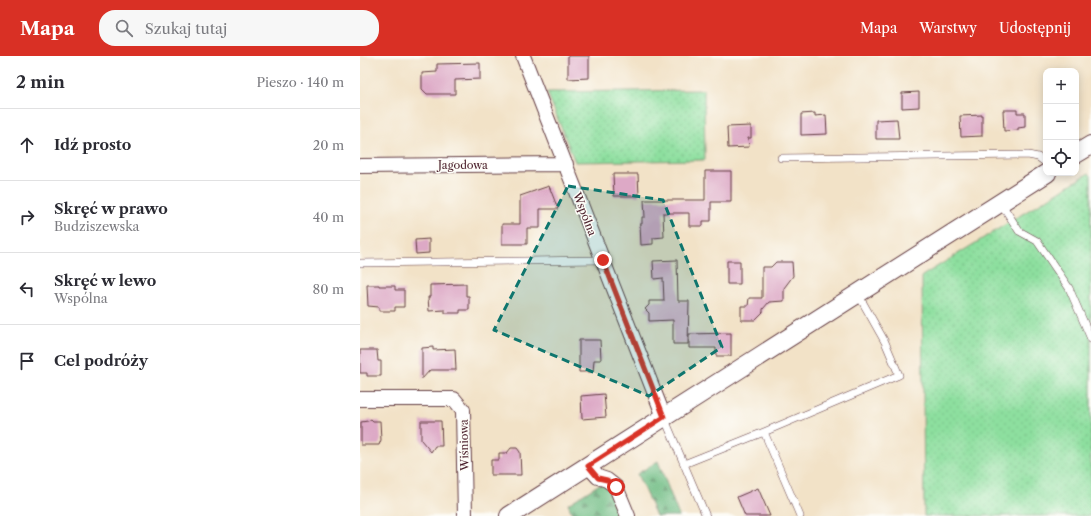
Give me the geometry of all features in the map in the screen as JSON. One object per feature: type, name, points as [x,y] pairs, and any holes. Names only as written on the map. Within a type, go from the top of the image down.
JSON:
[{"type":"street","name":"Wspólna","points":[[523,56],[664,417]]},
{"type":"street","points":[[1079,152],[1091,145]]},
{"type":"street","name":"Jagodowa","points":[[360,166],[566,164]]},
{"type":"street","points":[[509,516],[1043,176]]},
{"type":"street","name":"Wiśniowa","points":[[360,400],[454,398],[464,410],[465,516]]},
{"type":"street","points":[[588,466],[598,478],[607,480],[616,487],[628,516]]},
{"type":"lane","points":[[781,158],[1028,155],[1038,157],[1043,161]]},
{"type":"lane","points":[[1001,203],[1019,231],[1037,241],[1069,288],[1091,338]]},
{"type":"lane","points":[[360,263],[603,260]]},
{"type":"lane","points":[[684,464],[899,375],[885,342],[858,293]]},
{"type":"lane","points":[[664,417],[706,516]]},
{"type":"lane","points":[[764,432],[800,516]]},
{"type":"highlighted area","points":[[568,186],[663,200],[722,347],[649,396],[494,330]]},
{"type":"green space","points":[[704,90],[705,160],[575,162],[547,92]]},
{"type":"green space","points":[[1089,173],[1091,176],[1091,516],[924,516],[922,276]]},
{"type":"green space","points":[[658,461],[679,516],[656,516],[637,474]]},
{"type":"green space","points":[[606,480],[621,516],[573,516],[568,504]]},
{"type":"building","points":[[568,56],[589,56],[589,78],[568,79]]},
{"type":"building","points":[[480,63],[480,79],[455,80],[455,94],[427,94],[422,89],[422,73],[437,72],[437,64]]},
{"type":"building","points":[[919,92],[919,107],[902,108],[902,93]]},
{"type":"building","points":[[1003,110],[1017,110],[1017,113],[1025,113],[1025,127],[1018,128],[1018,130],[1004,131]]},
{"type":"building","points":[[815,113],[815,116],[826,115],[827,134],[801,135],[801,114]]},
{"type":"building","points":[[982,115],[982,136],[961,137],[960,116]]},
{"type":"building","points":[[897,119],[899,139],[876,139],[876,120]]},
{"type":"building","points":[[751,126],[751,138],[748,138],[749,147],[728,148],[727,127]]},
{"type":"building","points":[[705,171],[731,171],[731,202],[711,202],[711,221],[703,221],[703,226],[689,226],[689,213],[663,213],[664,237],[653,238],[653,244],[641,245],[640,224],[642,224],[642,217],[645,217],[644,200],[705,200]]},
{"type":"building","points":[[613,174],[638,174],[639,196],[614,196]]},
{"type":"building","points":[[549,186],[558,209],[540,209],[540,228],[527,228],[527,244],[502,244],[502,224],[520,224],[520,196]]},
{"type":"building","points":[[429,239],[429,253],[416,254],[415,240]]},
{"type":"building","points":[[677,260],[678,301],[689,301],[688,344],[673,344],[673,320],[649,321],[649,313],[645,309],[649,305],[649,301],[664,301],[663,278],[654,279],[653,261]]},
{"type":"building","points":[[727,261],[740,261],[740,284],[727,284]]},
{"type":"building","points":[[776,262],[792,262],[793,276],[784,288],[784,301],[769,302],[763,309],[763,312],[755,320],[741,320],[741,306],[748,306],[749,298],[762,298],[762,267],[771,267]]},
{"type":"building","points":[[466,284],[466,296],[469,296],[469,310],[460,310],[460,313],[445,313],[445,310],[429,311],[428,297],[430,297],[430,285]]},
{"type":"building","points":[[367,285],[395,286],[395,290],[404,290],[404,307],[395,307],[395,311],[379,311],[379,307],[368,306]]},
{"type":"building","points":[[731,333],[731,356],[716,356],[716,348],[689,348],[689,334]]},
{"type":"building","points":[[579,340],[600,340],[601,360],[594,360],[593,372],[579,372]]},
{"type":"building","points":[[433,347],[433,350],[455,349],[456,370],[430,370],[422,379],[422,348]]},
{"type":"building","points":[[360,350],[377,350],[378,361],[381,361],[381,376],[367,376],[367,373],[360,373]]},
{"type":"building","points":[[604,394],[606,417],[582,419],[581,396]]},
{"type":"building","points":[[371,419],[373,421],[380,421],[381,440],[379,445],[361,445],[361,422]]},
{"type":"building","points":[[421,421],[441,421],[442,446],[435,446],[431,452],[421,440]]},
{"type":"building","points":[[511,448],[517,448],[520,452],[521,475],[491,475],[491,460],[499,460],[499,453],[507,453]]},
{"type":"building","points":[[758,488],[770,516],[745,516],[737,497]]},
{"type":"route","points":[[603,260],[664,417],[588,466],[598,478],[607,480],[616,487]]}]
